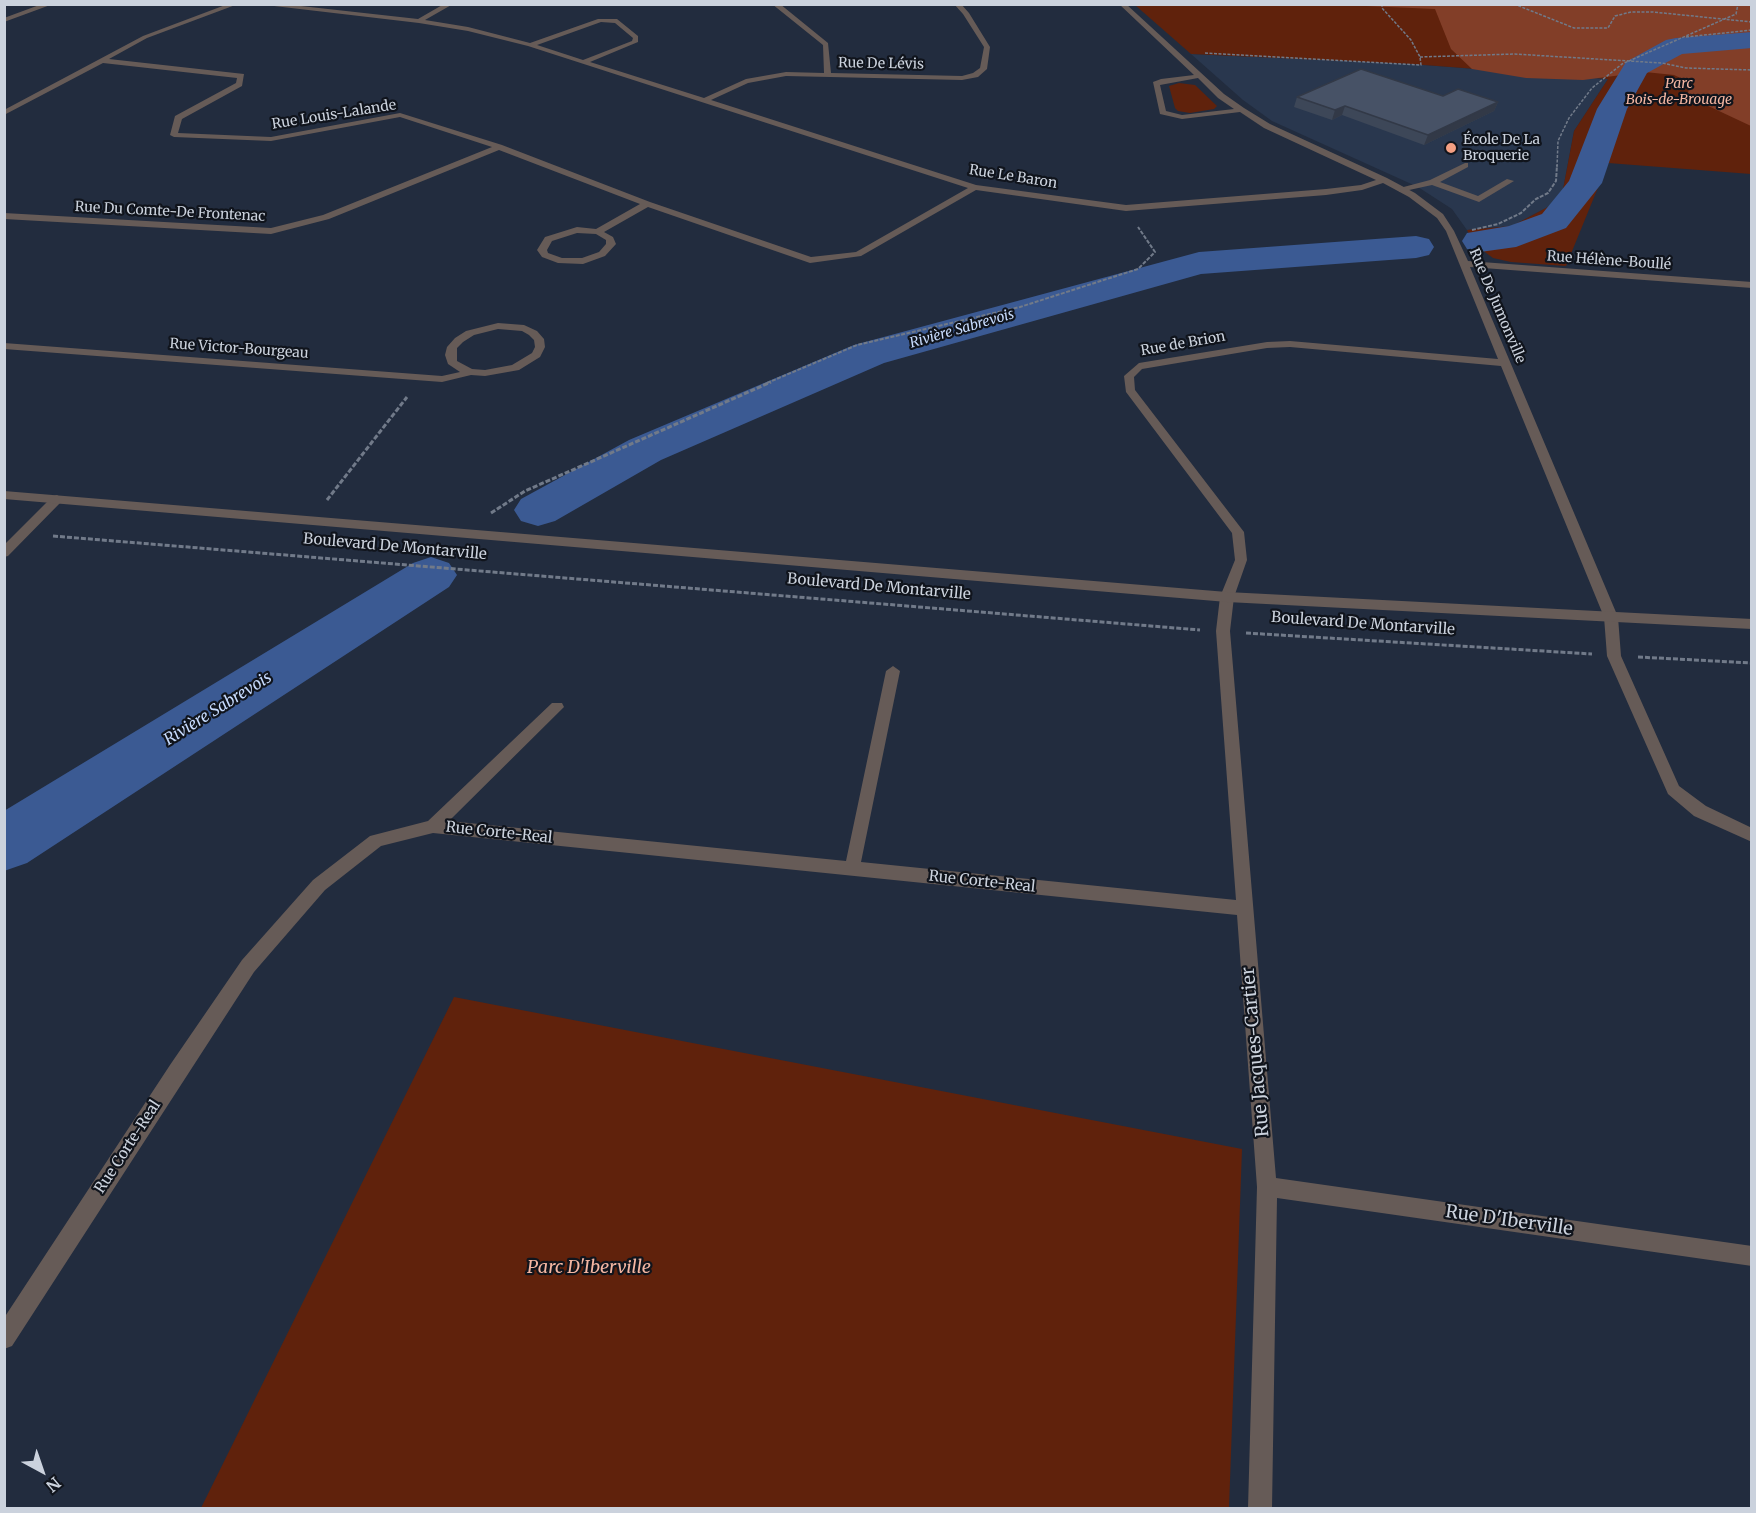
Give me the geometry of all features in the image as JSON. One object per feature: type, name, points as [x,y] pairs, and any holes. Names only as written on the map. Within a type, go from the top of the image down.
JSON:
[{"type":"street","points":[[4,20],[50,4]]},
{"type":"street","points":[[4,113],[144,37],[235,4]]},
{"type":"street","name":"Rue Le Baron","points":[[260,4],[419,21],[468,29],[530,45],[975,187],[1126,208],[1326,192],[1362,187],[1384,180]]},
{"type":"street","points":[[419,21],[450,4]]},
{"type":"street","points":[[775,4],[826,44],[828,75]]},
{"type":"street","name":"Rue De Lévis","points":[[706,100],[746,81],[786,74],[962,78],[975,75],[983,69],[987,47],[966,13],[957,4]]},
{"type":"street","name":"Rue De Jumonville","points":[[1122,4],[1200,76],[1241,110],[1267,126],[1384,180],[1440,216],[1450,231],[1611,617],[1614,656],[1673,790],[1700,812],[1752,836]]},
{"type":"street","points":[[530,45],[600,20],[617,21],[636,37],[635,42],[581,63]]},
{"type":"street","name":"Rue Louis-Lalande","points":[[99,60],[241,76],[239,84],[178,118],[174,135],[271,139],[400,115],[499,147],[648,204],[810,260],[858,254],[975,187]]},
{"type":"street","points":[[1200,76],[1161,81],[1156,84],[1163,111],[1182,117],[1241,110]]},
{"type":"street","name":"Rue Du Comte-De Frontenac","points":[[4,216],[271,231],[326,217],[499,147]]},
{"type":"street","points":[[1400,189],[1433,182],[1465,165]]},
{"type":"street","points":[[1433,182],[1479,199],[1510,181]]},
{"type":"street","points":[[598,232],[610,239],[611,244],[602,254],[593,258],[561,261],[552,259],[542,250],[548,240],[556,235],[577,230],[598,232],[648,204]]},
{"type":"street","name":"Rue Hélène-Boullé","points":[[1464,264],[1752,285]]},
{"type":"street","name":"Rue Victor-Bourgeau","points":[[4,346],[442,380],[471,372],[500,372],[521,365],[536,354],[540,347],[539,339],[534,333],[512,326],[490,327],[470,333],[452,347],[450,355],[452,362],[471,372]]},
{"type":"street","name":"Rue de Brion","points":[[1227,597],[1241,560],[1238,532],[1130,390],[1129,376],[1139,366],[1267,345],[1290,344],[1505,363]]},
{"type":"street","name":"Boulevard De Montarville","points":[[4,495],[462,531],[1227,597],[1752,624]]},
{"type":"street","points":[[4,553],[57,499]]},
{"type":"street","name":"Rue Jacques-Cartier","points":[[1227,597],[1223,632],[1267,1187],[1260,1509]]},
{"type":"street","points":[[852,869],[893,672]]},
{"type":"street","points":[[433,826],[557,707]]},
{"type":"street","name":"Rue Corte-Real","points":[[4,1338],[248,966],[319,885],[376,841],[433,826],[1244,908]]},
{"type":"street","name":"Rue D'Iberville","points":[[1267,1187],[1752,1256]]},
{"type":"path","points":[[1175,52],[1421,65],[1420,57],[1411,40],[1382,8],[1382,4]]},
{"type":"path","points":[[1514,4],[1574,28],[1608,28],[1615,16],[1631,12],[1653,12],[1752,22]]},
{"type":"path","points":[[1450,231],[1473,230],[1498,224],[1521,213],[1536,199],[1548,193],[1556,181],[1558,141],[1569,118],[1592,88],[1622,64],[1736,14],[1738,4]]},
{"type":"path","points":[[1683,37],[1752,30]]},
{"type":"path","points":[[1420,57],[1514,54],[1630,60],[1686,68],[1752,70]]},
{"type":"path","points":[[462,531],[525,492],[705,410],[857,345],[1020,307],[1138,269],[1155,252],[1126,208]]},
{"type":"path","points":[[311,519],[423,378]]},
{"type":"path","name":"Boulevard De Montarville","points":[[23,533],[1223,632],[1752,663]]},
{"type":"shaded area","points":[[1343,5],[1751,5],[1751,126],[1687,96],[1691,83],[1674,75],[1645,72],[1583,80],[1526,78],[1472,69],[1451,49],[1435,9]]},
{"type":"shaded area","name":"École De La Broquerie","points":[[1191,54],[1411,64],[1608,79],[1574,131],[1561,200],[1512,226],[1467,230],[1452,209],[1418,187],[1272,121],[1243,100]]},
{"type":"green space","name":"Parc Bois-de-Brouage","points":[[1135,5],[1751,5],[1751,174],[1608,163],[1566,266],[1511,262],[1493,258],[1474,244],[1467,230],[1512,226],[1561,200],[1574,131],[1608,79],[1411,64],[1191,54]]},
{"type":"green space","points":[[1179,83],[1195,85],[1217,106],[1214,109],[1190,113],[1178,111],[1175,108],[1169,86]]},
{"type":"green space","name":"Parc D'Iberville","points":[[454,997],[1242,1149],[1229,1508],[201,1508]]},
{"type":"building","points":[[1361,69],[1443,96],[1458,89],[1498,102],[1428,135],[1345,106],[1335,110],[1297,97]]},
{"type":"waterway","name":"Rivière Sabrevois","points":[[1480,241],[1516,236],[1554,221],[1585,183],[1612,109],[1636,68],[1676,46],[1752,40]]},
{"type":"waterway","name":"Rivière Sabrevois","points":[[538,510],[645,450],[869,354],[1199,263],[1416,247]]},
{"type":"waterway","name":"Rivière Sabrevois","points":[[4,844],[431,575]]},
{"type":"place","name":"École De La Broquerie","points":[[1451,148]]}]
